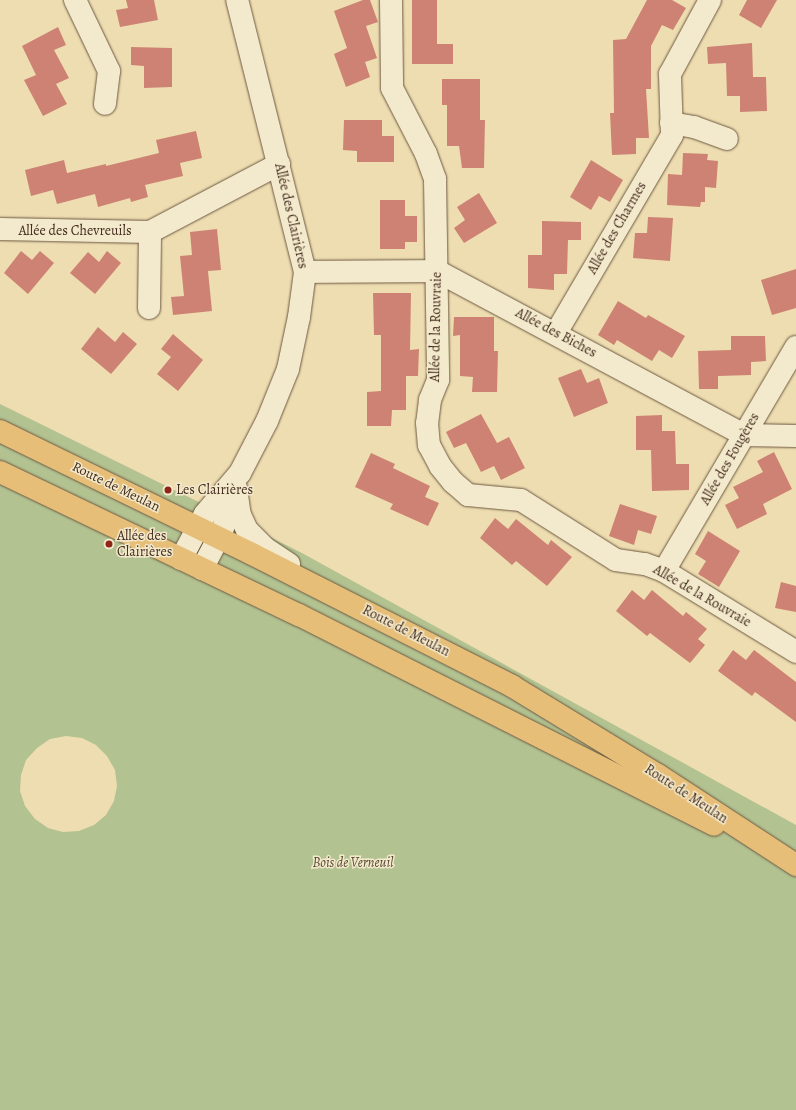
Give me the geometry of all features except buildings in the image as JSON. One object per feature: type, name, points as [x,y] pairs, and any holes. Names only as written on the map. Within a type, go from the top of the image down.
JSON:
[{"type":"main road","name":"Route de Meulan","points":[[0,431],[340,598],[512,686],[658,775],[795,865]]},
{"type":"main road","name":"Route de Meulan","points":[[0,472],[202,569],[795,865]]},
{"type":"street","points":[[74,0],[109,71],[105,104]]},
{"type":"street","name":"Allée des Clairières","points":[[202,569],[219,538],[238,480],[267,421],[288,369],[300,317],[305,272],[237,0]]},
{"type":"street","name":"Allée de la Rouvraie","points":[[391,0],[392,88],[426,154],[435,179],[438,380],[430,400],[427,423],[430,445],[440,466],[453,482],[468,495],[521,500],[616,560],[645,564],[664,571],[796,652]]},
{"type":"street","name":"Allée des Charmes","points":[[556,333],[672,135],[670,74],[710,0]]},
{"type":"street","points":[[671,123],[694,127],[727,139]]},
{"type":"street","name":"Allée des Chevreuils","points":[[0,229],[150,232],[279,164]]},
{"type":"street","name":"Allée des Chevreuils","points":[[149,308],[150,232]]},
{"type":"street","name":"Allée des Biches","points":[[305,272],[437,271],[556,333],[744,435],[796,436]]},
{"type":"street","name":"Allée des Fougères","points":[[664,571],[796,347]]},
{"type":"street","points":[[238,480],[240,515],[252,537],[340,598]]},
{"type":"street","name":"Allée des Clairières","points":[[181,559],[205,514],[238,480]]},
{"type":"green space","name":"Bois de Verneuil","points":[[0,404],[300,552],[796,825],[796,1110],[0,1110]],"holes":[[[66,736],[82,738],[96,745],[107,756],[115,770],[117,786],[114,801],[106,815],[94,825],[79,831],[63,832],[48,828],[35,819],[25,806],[20,791],[21,775],[26,760],[37,748],[50,739]]]},
{"type":"place","name":"Les Clairières","points":[[168,490]]},
{"type":"place","name":"Allée des Clairières","points":[[109,544]]}]
